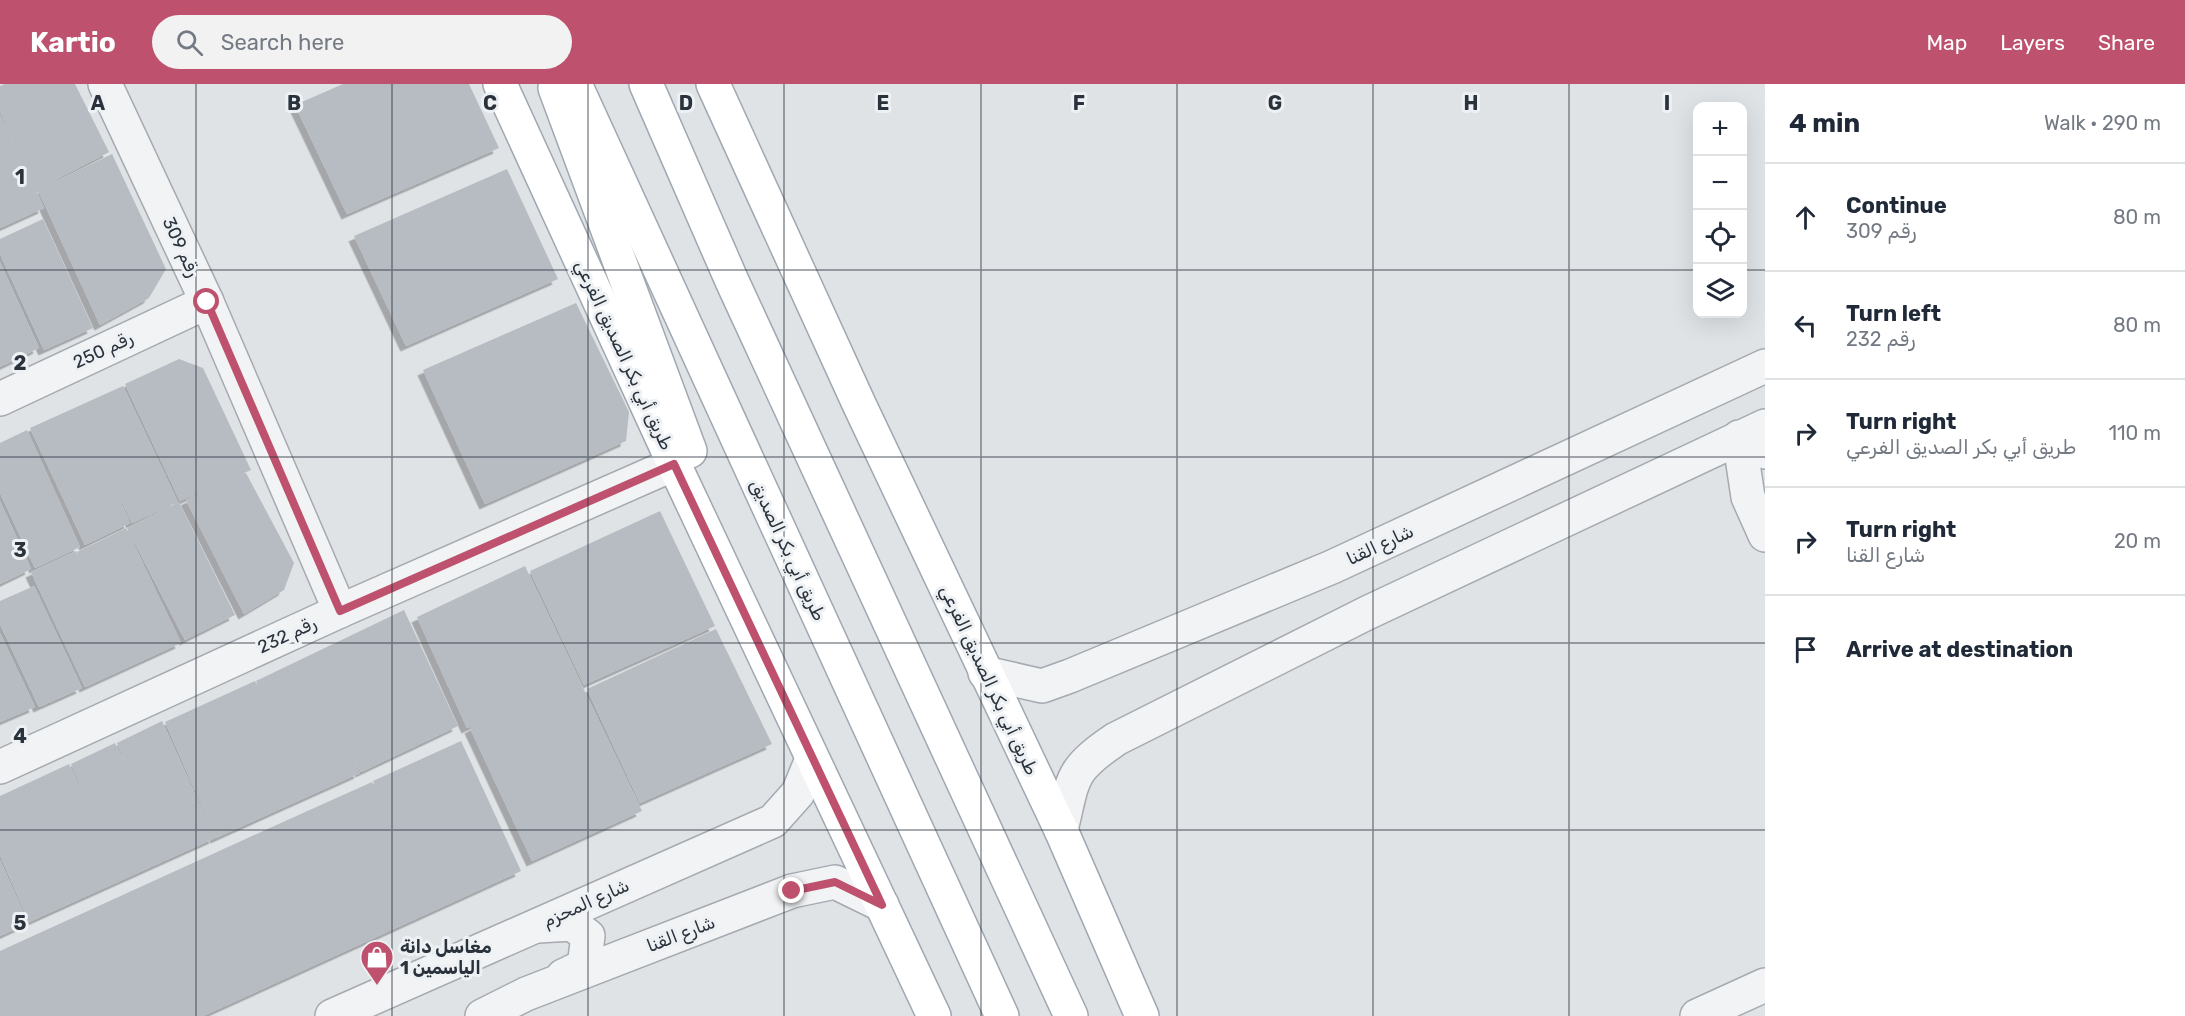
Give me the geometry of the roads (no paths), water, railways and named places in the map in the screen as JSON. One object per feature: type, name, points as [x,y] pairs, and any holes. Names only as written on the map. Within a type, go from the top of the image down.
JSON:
[{"type":"main road","name":"طريق أبي بكر الصديق الفرعي","points":[[500,84],[674,464],[934,1016]]},
{"type":"main road","points":[[553,84],[770,666]]},
{"type":"main road","name":"طريق أبي بكر الصديق","points":[[575,84],[1002,1016]]},
{"type":"main road","points":[[646,84],[732,281],[1071,1016]]},
{"type":"main road","points":[[694,84],[859,404]]},
{"type":"main road","name":"طريق أبي بكر الصديق الفرعي","points":[[713,84],[859,404],[1061,830],[1142,1016]]},
{"type":"street","name":"رقم 309","points":[[105,84],[207,302],[340,611]]},
{"type":"street","name":"رقم 250","points":[[0,399],[207,302]]},
{"type":"street","name":"شارع القنا","points":[[985,673],[1042,686],[1070,676],[1332,567],[1765,366]]},
{"type":"street","points":[[1756,438],[1748,497],[1765,535]]},
{"type":"street","points":[[1061,830],[1075,773],[1086,759],[1116,740],[1367,613],[1756,438]]},
{"type":"street","name":"رقم 232","points":[[0,767],[340,611],[674,464]]},
{"type":"street","name":"شارع المحزم","points":[[332,1016],[773,820],[798,793],[812,759]]},
{"type":"street","name":"شارع القنا","points":[[482,1016],[526,994],[792,891],[835,882],[882,905]]},
{"type":"street","points":[[387,990],[544,924],[572,924],[588,936],[584,966],[526,994]]},
{"type":"street","points":[[1697,1016],[1765,985]]},
{"type":"place","name":"مغاسل دانة الياسمين 1","points":[[377,986]]}]
